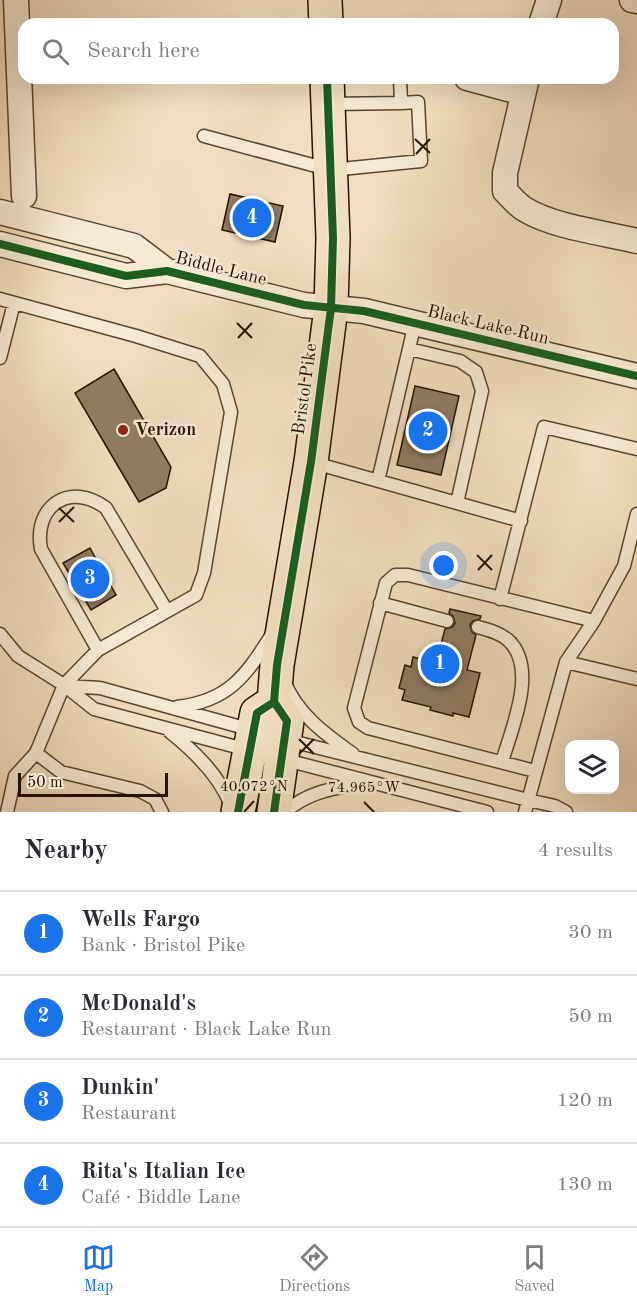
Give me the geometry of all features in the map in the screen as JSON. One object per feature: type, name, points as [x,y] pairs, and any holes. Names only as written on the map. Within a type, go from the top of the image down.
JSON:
[{"type":"main road","points":[[325,0],[326,18]]},
{"type":"main road","name":"Bristol Pike","points":[[274,812],[267,745],[257,712],[274,702],[277,665],[311,462],[331,308],[333,238],[328,91]]},
{"type":"main road","name":"Bristol Pike","points":[[238,812],[267,745]]},
{"type":"street","points":[[11,212],[16,0]]},
{"type":"street","points":[[543,18],[549,0]]},
{"type":"street","points":[[632,0],[637,1]]},
{"type":"street","points":[[525,86],[506,173],[505,191],[527,211],[556,222],[637,241]]},
{"type":"street","name":"Biddle Lane","points":[[11,212],[134,246],[167,271]]},
{"type":"street","name":"Biddle Lane","points":[[0,244],[126,276],[167,271],[304,305],[331,308]]},
{"type":"street","name":"Black Lake Run","points":[[331,308],[364,311],[637,376]]},
{"type":"lane","points":[[400,84],[401,103]]},
{"type":"lane","points":[[204,136],[331,170],[421,161],[418,102],[401,103],[328,91]]},
{"type":"lane","points":[[0,299],[200,356],[224,384],[231,412],[204,573],[196,595],[98,650],[64,686],[36,753],[15,776],[6,812]]},
{"type":"lane","points":[[0,358],[14,303]]},
{"type":"lane","points":[[378,481],[415,323]]},
{"type":"lane","points":[[409,349],[460,361],[476,372],[482,391],[457,503]]},
{"type":"lane","points":[[500,599],[544,427],[637,449]]},
{"type":"lane","points":[[311,462],[521,521]]},
{"type":"lane","points":[[98,650],[41,549],[40,523],[47,511],[57,502],[69,496],[82,496],[95,500],[106,508],[167,611]]},
{"type":"lane","points":[[527,806],[566,662],[594,621],[624,566],[637,514]]},
{"type":"lane","points":[[536,771],[368,728],[359,722],[354,708],[386,583],[395,574],[408,575],[594,621]]},
{"type":"lane","points":[[381,603],[447,621]]},
{"type":"lane","points":[[172,708],[204,703],[226,690],[249,668],[286,612]]},
{"type":"lane","points":[[478,627],[497,633],[510,641],[519,658],[523,676],[522,695],[502,762]]},
{"type":"lane","points":[[0,634],[18,656],[94,709],[165,728],[267,745],[357,756],[527,806],[555,807],[566,812]]},
{"type":"lane","points":[[566,662],[637,679]]},
{"type":"lane","points":[[277,665],[285,685],[301,710],[320,729],[357,756]]},
{"type":"lane","points":[[64,686],[100,688],[172,708],[369,782],[487,812]]},
{"type":"lane","points":[[165,728],[187,746],[210,770],[233,812]]},
{"type":"lane","points":[[36,753],[61,772],[140,791],[155,799],[162,812]]},
{"type":"lane","points":[[285,812],[308,795],[369,782]]},
{"type":"building","points":[[230,194],[283,206],[275,242],[222,230]]},
{"type":"building","name":"Verizon","points":[[114,369],[171,467],[166,488],[139,502],[75,393]]},
{"type":"building","points":[[415,386],[459,396],[441,475],[397,465]]},
{"type":"building","points":[[90,548],[116,595],[91,610],[63,563]]},
{"type":"building","points":[[450,609],[481,616],[470,625],[472,632],[476,635],[467,670],[480,673],[469,717],[453,713],[453,716],[430,710],[431,707],[402,700],[405,690],[399,688],[405,665],[411,667],[413,657],[436,663],[445,629],[452,627],[455,623],[453,616],[449,613]]},
{"type":"cycle path","points":[[274,812],[287,721],[274,702],[277,665],[311,462],[331,308],[333,238],[327,84]]},
{"type":"cycle path","points":[[0,244],[126,276],[167,271],[304,305],[364,311],[637,376]]},
{"type":"cycle path","points":[[238,812],[257,713],[274,702]]},
{"type":"place","name":"Rita's Italian Ice","points":[[252,218]]},
{"type":"place","name":"Verizon","points":[[123,430]]},
{"type":"place","name":"McDonald's","points":[[428,431]]},
{"type":"place","name":"Dunkin'","points":[[90,579]]},
{"type":"place","name":"Wells Fargo","points":[[440,664]]}]
